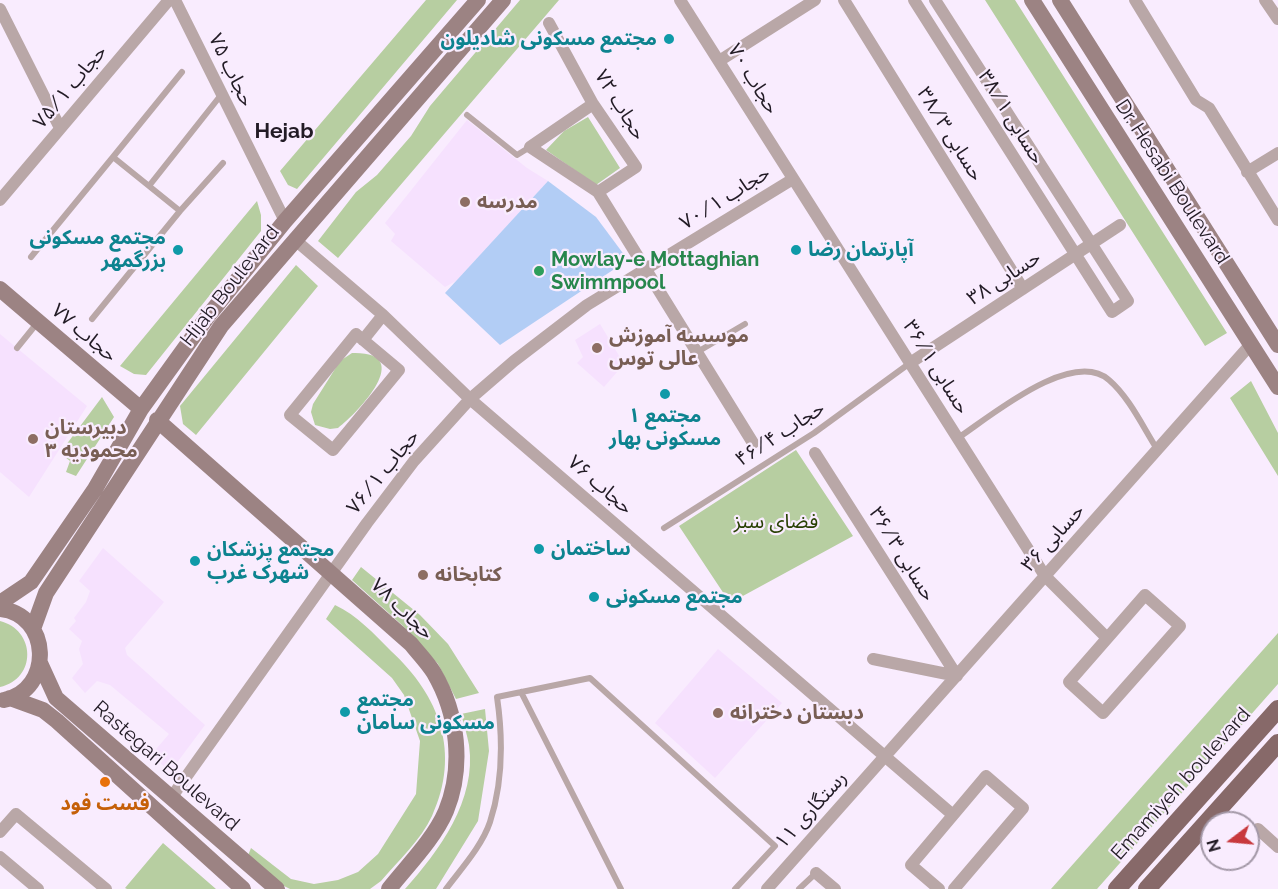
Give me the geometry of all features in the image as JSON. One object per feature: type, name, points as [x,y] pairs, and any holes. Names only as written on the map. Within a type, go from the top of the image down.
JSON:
[{"type":"main road","name":"Hijab Boulevard","points":[[0,603],[31,582],[95,489],[141,409],[208,315],[285,221],[366,131],[478,0]]},
{"type":"main road","name":"Hijab Boulevard","points":[[33,629],[46,593],[99,515],[157,420],[221,326],[294,238],[380,145],[503,0]]},
{"type":"main road","name":"Dr. Hesabi Boulevard","points":[[1032,0],[1278,387]]},
{"type":"main road","name":"Dr. Hesabi Boulevard","points":[[1060,0],[1278,345]]},
{"type":"main road","points":[[1097,104],[1117,92]]},
{"type":"main road","points":[[366,131],[380,145]]},
{"type":"main road","name":"حجاب ۷۷","points":[[0,289],[141,409]]},
{"type":"main road","name":"حجاب ۷۸","points":[[157,420],[411,644],[434,673],[449,708],[458,747],[456,780],[445,812],[425,843],[389,889]]},
{"type":"main road","points":[[0,609],[15,613],[33,629]]},
{"type":"main road","name":"Rastegari Boulevard","points":[[33,629],[39,639],[40,663],[56,698],[277,889]]},
{"type":"main road","points":[[5,699],[30,685],[40,663]]},
{"type":"main road","name":"Rastegari Boulevard","points":[[5,699],[43,710],[57,721],[243,889]]},
{"type":"main road","name":"Emamiyeh boulevard","points":[[1117,889],[1278,709]]},
{"type":"main road","points":[[1148,889],[1278,743]]},
{"type":"street","name":"حجاب ۷۵/۱","points":[[0,200],[170,0]]},
{"type":"street","name":"حجاب ۷۵","points":[[175,0],[285,221]]},
{"type":"street","name":"حجاب ۷۰","points":[[680,0],[793,179]]},
{"type":"street","points":[[719,61],[814,0]]},
{"type":"street","name":"حسابی ۳۸/۳","points":[[844,0],[1023,289]]},
{"type":"street","name":"حسابی ۳۸/۱","points":[[914,0],[1112,312],[1128,301],[935,0]]},
{"type":"street","points":[[1135,0],[1196,100],[1207,104],[1278,220]]},
{"type":"street","points":[[1265,0],[1278,20]]},
{"type":"street","points":[[0,9],[60,128]]},
{"type":"street","name":"حجاب ۷۲","points":[[549,23],[594,104],[636,167],[598,192]]},
{"type":"street","points":[[594,104],[530,147],[598,192],[699,351],[753,443]]},
{"type":"street","points":[[1247,172],[1278,153]]},
{"type":"street","name":"حجاب ۷۰/۱","points":[[470,399],[514,360],[586,304],[648,269],[793,179]]},
{"type":"street","name":"حسابی ۳۶/۱","points":[[793,179],[1045,576],[1107,638]]},
{"type":"street","name":"حسابی ۳۸","points":[[910,363],[1120,225]]},
{"type":"street","name":"حجاب ۷۶","points":[[294,238],[383,315],[470,399],[953,815]]},
{"type":"street","points":[[363,340],[383,315]]},
{"type":"street","points":[[356,334],[363,340],[399,370],[333,450],[290,415],[356,334]]},
{"type":"street","name":"حسابی ۳۶","points":[[884,757],[1251,344]]},
{"type":"street","name":"حجاب ۷۶/۱","points":[[171,798],[414,460],[470,399]]},
{"type":"street","name":"حسابی ۳۶/۳","points":[[815,453],[957,676]]},
{"type":"street","points":[[1145,595],[1180,626],[1103,713],[1069,682],[1107,638],[1145,595]]},
{"type":"street","points":[[873,659],[957,676]]},
{"type":"street","name":"رستگاری ۱۱","points":[[767,889],[884,757]]},
{"type":"street","points":[[939,889],[911,865],[986,776],[1023,808],[954,889]]},
{"type":"street","points":[[0,832],[16,814],[106,889]]},
{"type":"street","points":[[1260,831],[1278,847]]},
{"type":"street","points":[[0,857],[38,889]]},
{"type":"street","points":[[816,873],[835,889]]},
{"type":"lane","points":[[32,257],[182,72]]},
{"type":"lane","points":[[149,186],[221,94]]},
{"type":"lane","points":[[467,115],[517,155],[530,147]]},
{"type":"lane","points":[[113,157],[180,211]]},
{"type":"lane","points":[[92,319],[180,211],[223,163]]},
{"type":"lane","points":[[17,348],[38,322]]},
{"type":"lane","points":[[699,351],[745,324]]},
{"type":"lane","name":"حجاب ۴۶/۴","points":[[664,528],[814,433],[910,363]]},
{"type":"lane","points":[[958,438],[1044,382],[1066,373],[1091,370],[1109,380],[1158,449]]},
{"type":"lane","points":[[446,889],[468,860],[489,824],[500,774],[502,731],[497,697],[590,678],[775,846],[735,889]]},
{"type":"lane","points":[[521,692],[621,889]]},
{"type":"lane","points":[[799,889],[816,873]]},
{"type":"shaded area","name":"مدرسه","points":[[467,120],[527,168],[548,181],[456,281],[445,287],[391,241],[395,234],[385,223]]},
{"type":"shaded area","name":"موسسه آموزش عالی توس","points":[[600,324],[624,364],[604,387],[577,363],[583,357],[575,340]]},
{"type":"shaded area","name":"دبیرستان محمودیه ۳","points":[[0,334],[87,406],[29,497],[0,472]]},
{"type":"shaded area","points":[[103,548],[164,602],[125,648],[127,655],[205,725],[173,768],[167,769],[151,755],[169,734],[110,685],[97,681],[85,693],[72,678],[83,664],[79,649],[82,641],[69,629],[76,621],[74,618],[86,602],[90,591],[79,581]]},
{"type":"shaded area","name":"دبستان دخترانه","points":[[718,649],[782,703],[715,778],[655,723]]},
{"type":"green space","points":[[426,0],[457,0],[297,189],[288,185],[280,171]]},
{"type":"green space","points":[[520,0],[559,0],[338,258],[318,241],[356,192],[377,175],[411,136],[430,106]]},
{"type":"green space","points":[[985,0],[1015,0],[1227,333],[1205,346]]},
{"type":"green space","points":[[588,117],[620,168],[596,185],[546,150],[564,131]]},
{"type":"green space","points":[[257,201],[261,215],[261,231],[146,375],[134,374],[120,366]]},
{"type":"green space","points":[[296,265],[318,286],[196,435],[183,424],[180,406]]},
{"type":"green space","points":[[352,353],[371,355],[380,361],[381,371],[377,383],[358,409],[338,428],[330,429],[315,425],[311,412],[313,404],[340,361]]},
{"type":"green space","points":[[1251,381],[1278,433],[1278,476],[1230,398]]},
{"type":"green space","points":[[102,397],[114,417],[76,476],[66,472],[70,461],[60,453]]},
{"type":"green space","name":"فضای سبز","points":[[796,450],[853,536],[730,603],[679,526]]},
{"type":"green space","points":[[361,567],[420,615],[448,644],[479,693],[456,699],[438,664],[402,625],[352,580]]},
{"type":"green space","points":[[335,605],[358,619],[372,632],[408,668],[422,687],[441,727],[445,748],[445,770],[441,793],[427,825],[416,842],[381,881],[370,889],[290,889],[276,882],[247,858],[251,848],[291,879],[314,884],[338,880],[358,872],[378,854],[416,794],[420,741],[404,695],[392,678],[326,619]]},
{"type":"green space","points":[[0,621],[12,626],[20,634],[26,644],[27,654],[26,665],[21,675],[0,687]]},
{"type":"green space","points":[[1278,633],[1278,684],[1097,889],[1051,889]]},
{"type":"green space","points":[[485,709],[489,751],[478,821],[436,889],[405,889],[442,841],[461,805],[470,765],[469,745],[461,714]]},
{"type":"green space","points":[[163,843],[216,889],[125,888]]},
{"type":"water","name":"Mowlay-e Mottaghian Swimmpool","points":[[548,181],[596,217],[628,260],[500,345],[445,293]]},
{"type":"place","name":"مجتمع مسکونی شادیلون","points":[[669,39]]},
{"type":"place","name":"مدرسه","points":[[465,202]]},
{"type":"place","name":"مجتمع مسکونی بزرگمهر","points":[[178,250]]},
{"type":"place","name":"آپارتمان رضا","points":[[796,250]]},
{"type":"place","name":"Mowlay-e Mottaghian Swimmpool","points":[[539,271]]},
{"type":"place","name":"موسسه آموزش عالی توس","points":[[597,348]]},
{"type":"place","name":"۱ مجتمع مسکونی بهار","points":[[665,394]]},
{"type":"place","name":"دبیرستان محمودیه ۳","points":[[33,439]]},
{"type":"place","name":"ساختمان","points":[[539,549]]},
{"type":"place","name":"مجتمع پزشکان شهرک غرب","points":[[195,561]]},
{"type":"place","name":"کتابخانه","points":[[423,575]]},
{"type":"place","name":"مجتمع مسکونی","points":[[594,597]]},
{"type":"place","name":"مجتمع مسکونی سامان","points":[[345,712]]},
{"type":"place","name":"دبستان دخترانه","points":[[718,713]]},
{"type":"place","name":"فست فود","points":[[105,782]]},
{"type":"district","name":"Hejab","points":[[284,132]]}]
